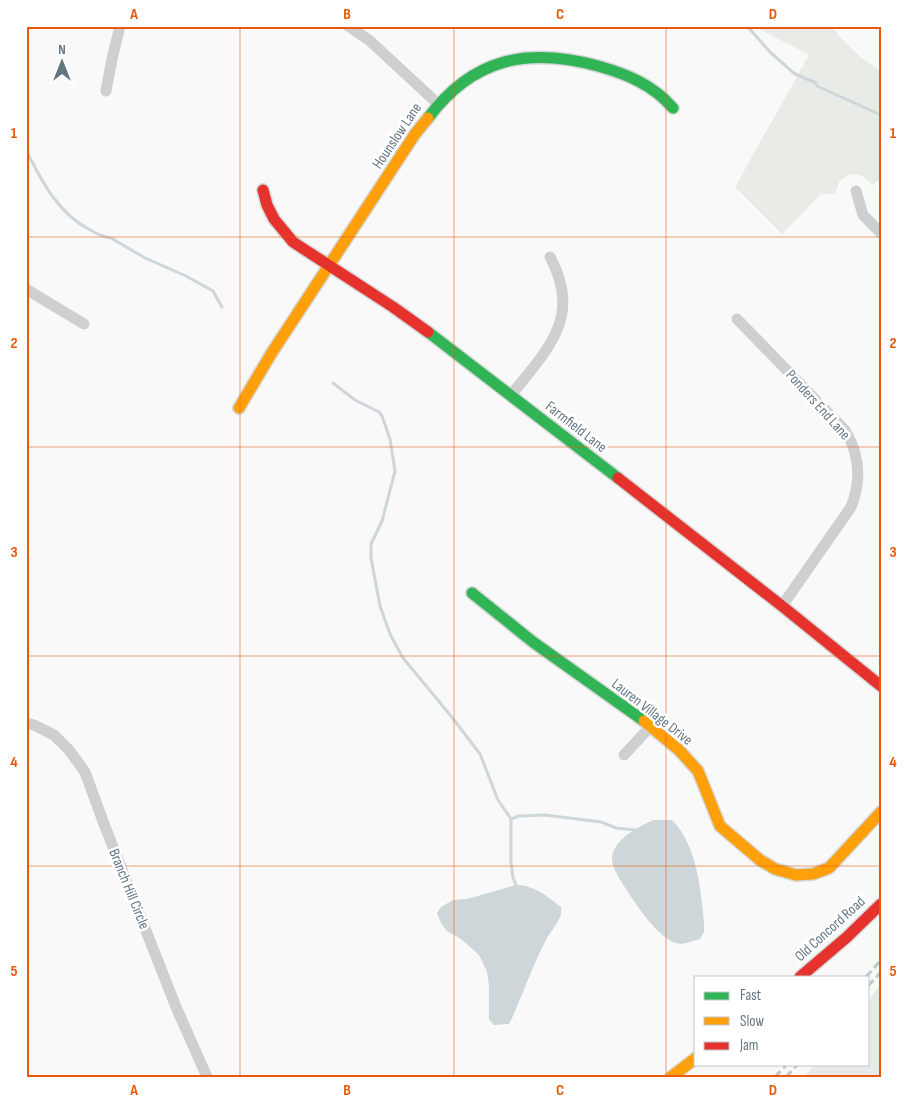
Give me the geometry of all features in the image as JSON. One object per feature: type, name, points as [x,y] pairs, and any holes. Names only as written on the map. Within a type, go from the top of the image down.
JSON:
[{"type":"street","points":[[106,91],[120,26]]},
{"type":"street","points":[[354,28],[437,103]]},
{"type":"street","name":"Hounslow Lane","points":[[239,408],[271,354],[415,134],[437,103],[454,88],[489,67],[507,60],[544,56],[578,59],[647,83],[673,108]]},
{"type":"street","name":"Farmfield Lane","points":[[263,190],[270,214],[286,235],[306,251],[419,325],[782,606],[881,686]]},
{"type":"street","points":[[856,191],[864,215],[881,233]]},
{"type":"street","points":[[511,395],[548,349],[562,318],[562,290],[550,257]]},
{"type":"street","points":[[26,290],[84,324]]},
{"type":"street","name":"Ponders End Lane","points":[[737,319],[845,430],[857,456],[858,475],[851,507],[782,606]]},
{"type":"street","name":"Lauren Village Drive","points":[[472,593],[532,642],[651,726],[679,750],[698,771],[720,826],[760,860],[775,869],[796,875],[812,874],[829,868],[881,812]]},
{"type":"street","name":"Branch Hill Circle","points":[[26,723],[54,735],[69,750],[85,772],[176,1007],[207,1077]]},
{"type":"street","points":[[624,755],[651,726]]},
{"type":"street","name":"Old Concord Road","points":[[801,976],[847,937],[881,904]]},
{"type":"street","points":[[671,1077],[694,1060]]},
{"type":"shaded area","points":[[754,26],[831,26],[854,51],[881,71],[881,178],[873,185],[861,175],[850,174],[839,182],[835,194],[821,194],[782,234],[735,187],[809,55]]},
{"type":"shaded area","points":[[653,820],[672,820],[680,829],[691,851],[698,875],[703,912],[704,932],[700,939],[680,944],[663,935],[645,917],[614,869],[612,859],[616,846],[627,835]]},
{"type":"shaded area","points":[[516,885],[523,885],[540,892],[561,907],[561,911],[559,919],[537,958],[509,1024],[494,1025],[489,1019],[487,972],[479,955],[461,939],[447,931],[437,913],[441,907],[453,900],[467,899]]},
{"type":"shaded area","points":[[881,984],[881,1077],[804,1077],[813,1066],[870,1066],[870,998]]},
{"type":"waterway","points":[[747,26],[770,52],[795,74],[881,115]]},
{"type":"waterway","points":[[26,150],[45,185],[70,216],[103,237],[111,238],[145,258],[186,276],[213,291],[222,307]]},
{"type":"waterway","points":[[333,383],[355,400],[379,412],[382,416],[390,439],[395,471],[382,521],[371,544],[371,558],[380,606],[390,634],[403,658],[480,754],[498,800],[511,819],[511,862],[515,888]]},
{"type":"waterway","points":[[511,819],[519,816],[545,815],[601,822],[616,828],[635,830],[636,832]]},
{"type":"railway","points":[[867,976],[881,960]]},
{"type":"railway","points":[[870,984],[881,972]]},
{"type":"railway","points":[[775,1077],[785,1066]]},
{"type":"railway","points":[[786,1077],[796,1066]]},
{"type":"traffic: fast","points":[[428,118],[445,98],[464,82],[483,70],[503,62],[525,58],[572,60],[609,69],[639,81],[657,93],[673,108]]},
{"type":"traffic: fast","points":[[428,332],[618,478]]},
{"type":"traffic: fast","points":[[472,593],[533,642],[644,721]]},
{"type":"traffic: slow","points":[[239,408],[271,354],[415,134],[428,118]]},
{"type":"traffic: slow","points":[[644,721],[679,750],[698,771],[720,826],[760,860],[775,869],[796,875],[813,874],[829,868],[881,812]]},
{"type":"traffic: slow","points":[[671,1077],[694,1060]]},
{"type":"traffic: jam","points":[[263,190],[267,205],[274,219],[293,242],[428,332]]},
{"type":"traffic: jam","points":[[618,478],[881,686]]},
{"type":"traffic: jam","points":[[801,976],[847,937],[881,904]]}]
